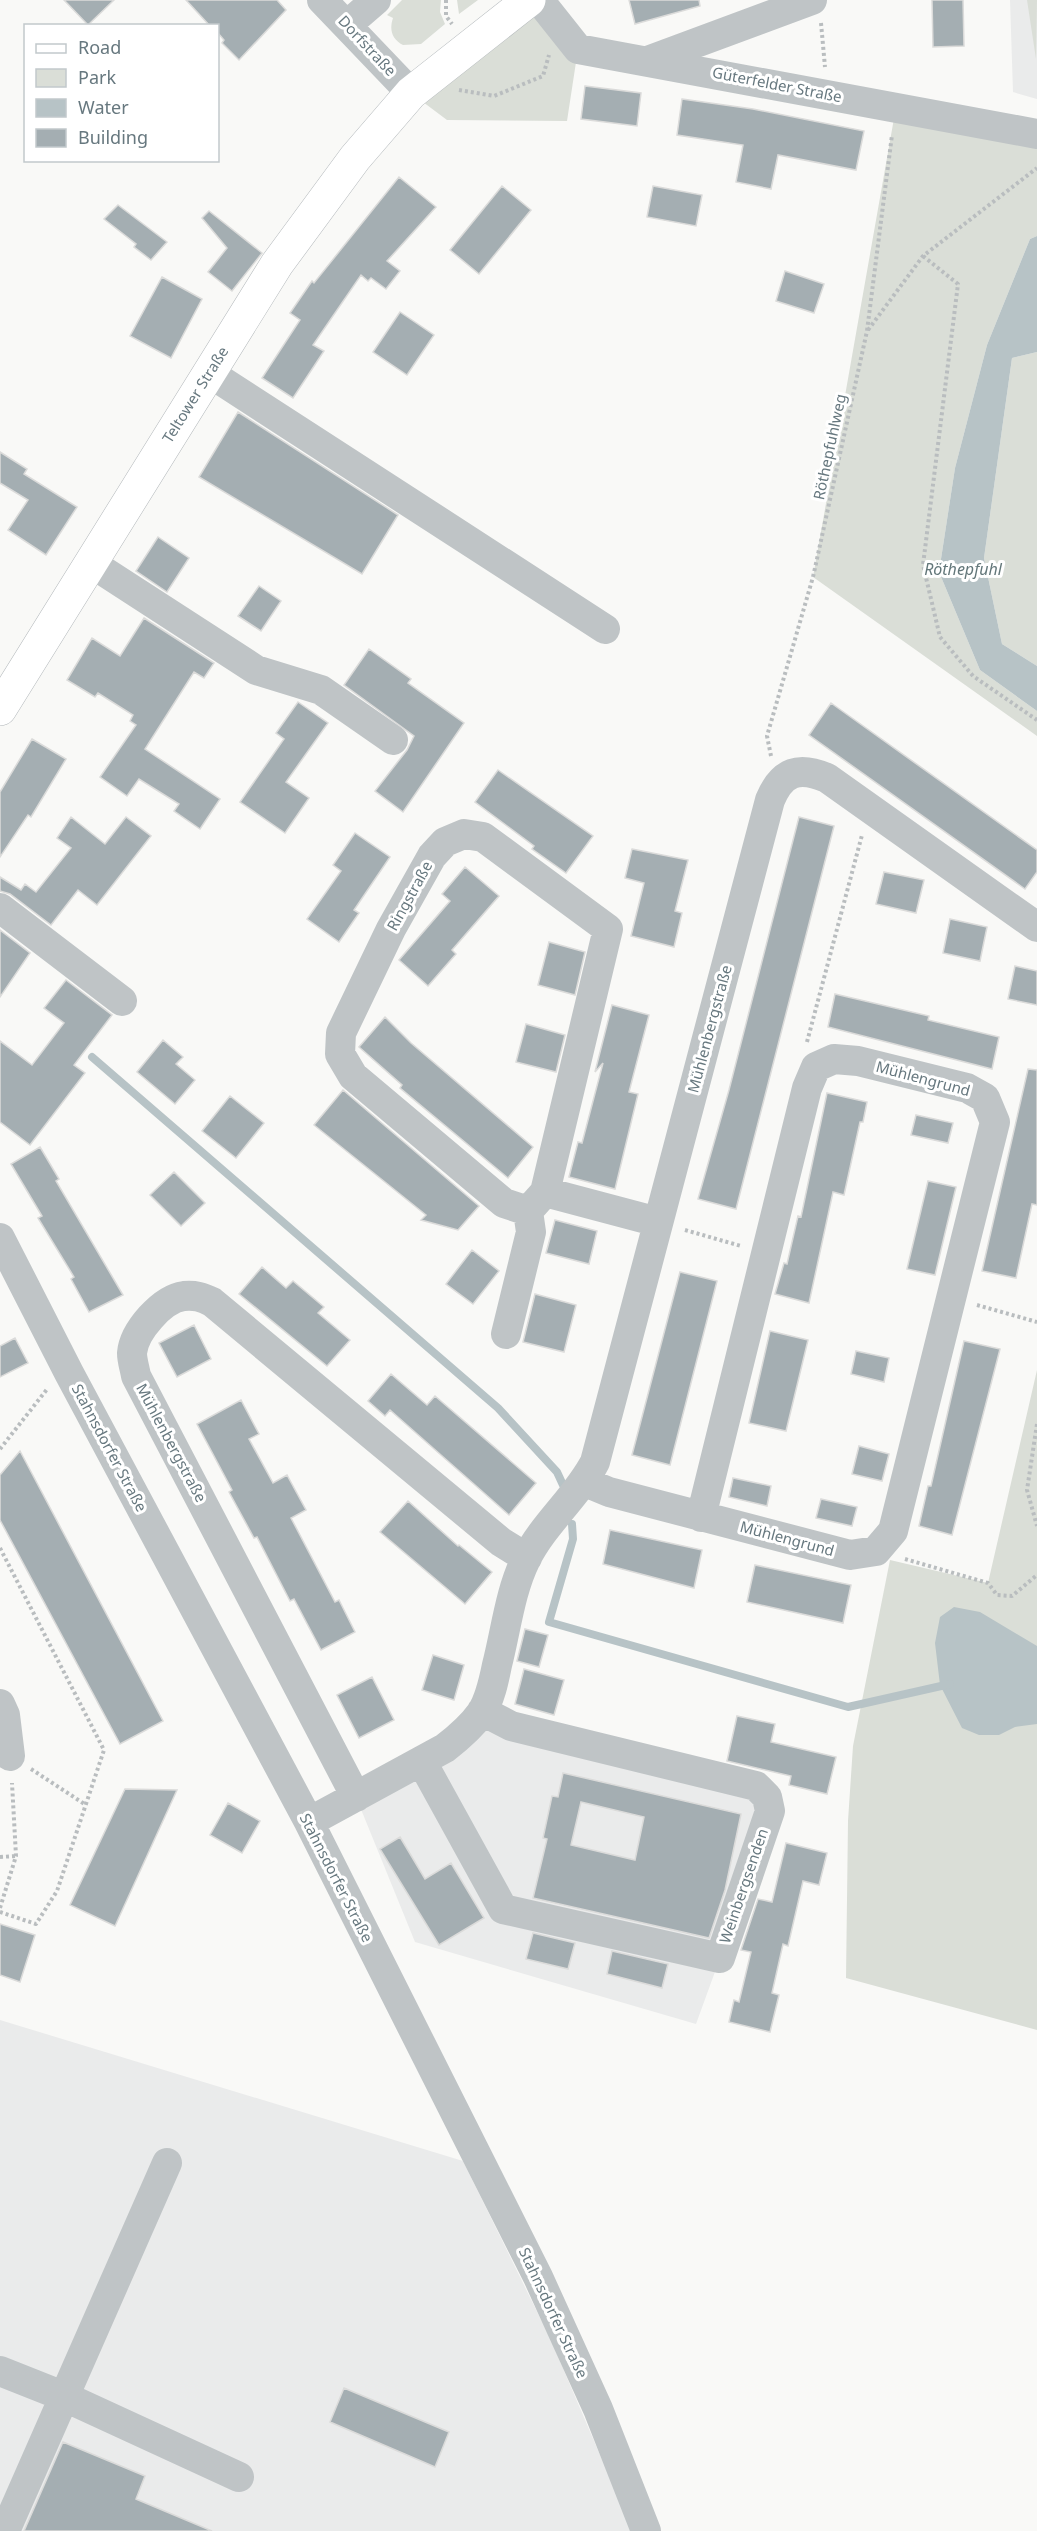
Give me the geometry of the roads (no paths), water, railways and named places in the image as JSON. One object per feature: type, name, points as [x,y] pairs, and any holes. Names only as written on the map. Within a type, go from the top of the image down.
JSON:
[{"type":"main road","name":"Teltower Straße","points":[[0,709],[208,372],[278,264],[322,202],[355,158],[411,93],[528,0]]},
{"type":"street","name":"Dorfstraße","points":[[322,0],[411,93]]},
{"type":"street","points":[[347,25],[376,0]]},
{"type":"street","name":"Güterfelder Straße","points":[[539,0],[578,49],[650,60],[1037,134]]},
{"type":"street","points":[[650,60],[816,6]]},
{"type":"street","points":[[208,372],[605,629]]},
{"type":"street","points":[[91,563],[256,670],[321,690],[393,740]]},
{"type":"street","name":"Mühlenbergstraße","points":[[309,1822],[422,1762],[465,1733],[482,1711],[493,1684],[518,1581],[527,1558],[546,1529],[585,1482],[595,1462],[770,800],[776,786],[791,774],[809,771],[827,778],[1037,927]]},
{"type":"street","name":"Ringstraße","points":[[506,1334],[531,1232],[536,1201],[609,929],[483,837],[464,834],[445,842],[432,856],[391,929],[341,1033],[340,1054],[353,1076],[504,1203],[536,1201],[658,1222]]},
{"type":"street","points":[[0,908],[122,1001]]},
{"type":"street","name":"Mühlengrund","points":[[585,1482],[609,1492],[850,1555],[876,1551],[893,1531],[995,1122],[985,1098],[967,1088],[858,1061],[834,1059],[816,1067],[807,1088],[701,1516]]},
{"type":"street","name":"Stahnsdorfer Straße","points":[[0,1238],[69,1373],[309,1822],[538,2277],[598,2409],[646,2531]]},
{"type":"street","name":"Mühlenbergstraße","points":[[356,1797],[136,1376],[132,1354],[140,1330],[168,1303],[182,1296],[198,1295],[212,1302],[501,1542],[527,1558]]},
{"type":"street","points":[[0,1704],[6,1715],[10,1756]]},
{"type":"street","name":"Weinbergsenden","points":[[422,1762],[503,1909],[720,1958],[770,1811],[767,1797],[756,1786],[511,1726],[482,1711]]},
{"type":"street","points":[[5,2531],[167,2163]]},
{"type":"street","points":[[0,2371],[63,2396],[239,2477]]},
{"type":"water","name":"Röthepfuhl","points":[[1037,236],[1037,352],[1012,358],[984,558],[1002,644],[1037,666],[1037,711],[980,670],[939,572],[955,468],[987,345],[1030,239]]},
{"type":"water","points":[[954,1607],[980,1612],[1037,1646],[1037,1724],[1015,1727],[999,1735],[979,1735],[962,1728],[940,1685],[935,1643],[940,1617]]},
{"type":"waterway","points":[[92,1057],[498,1408],[557,1472],[563,1485]]},
{"type":"waterway","points":[[572,1524],[573,1539],[549,1622],[848,1707],[950,1684]]}]
